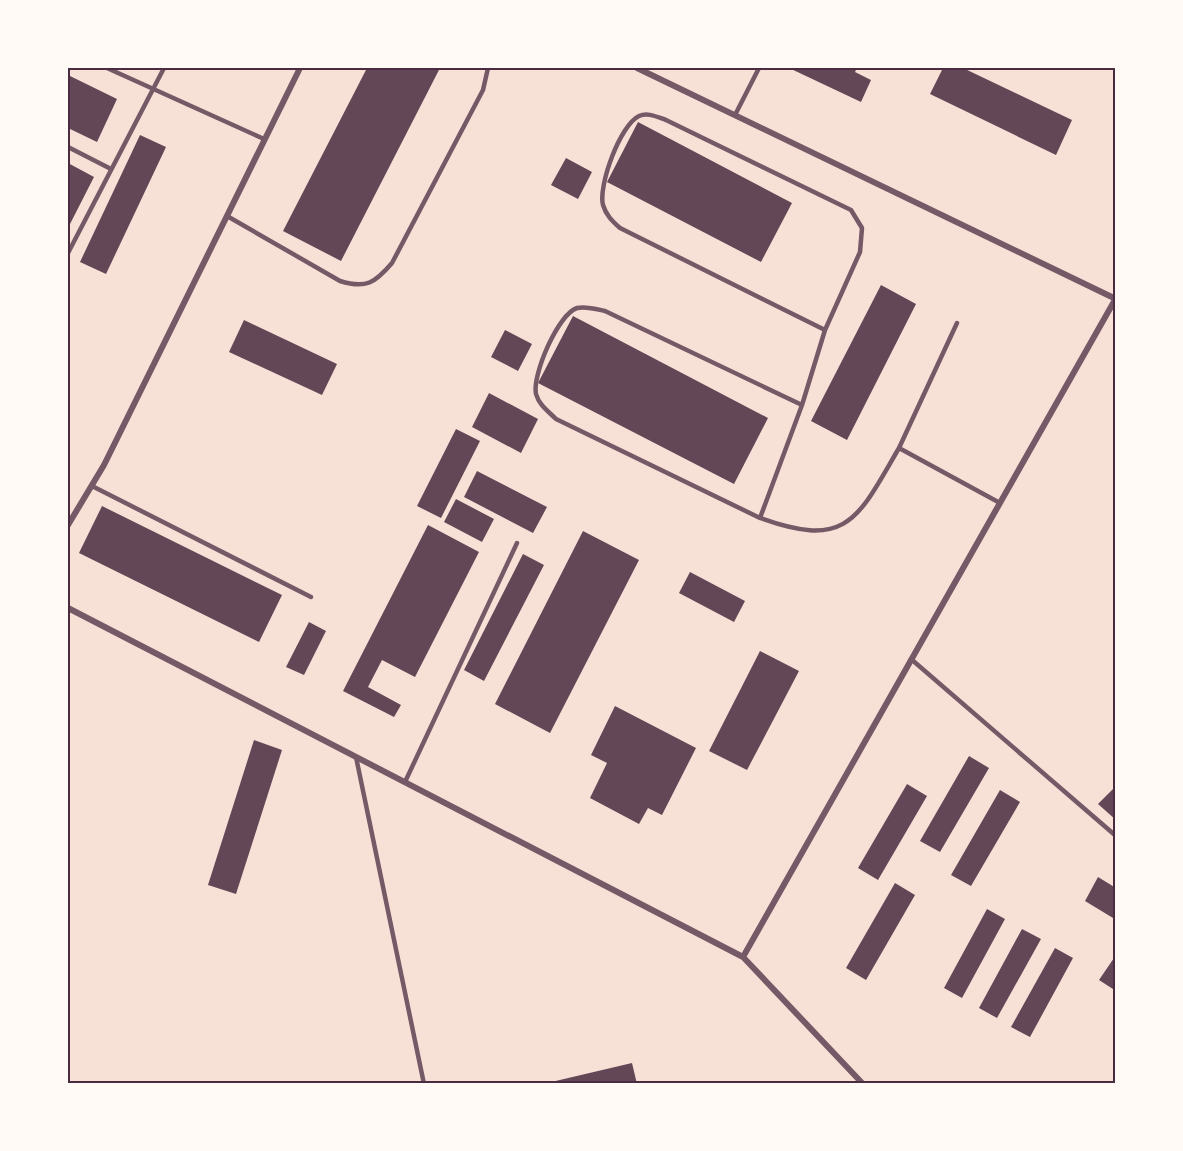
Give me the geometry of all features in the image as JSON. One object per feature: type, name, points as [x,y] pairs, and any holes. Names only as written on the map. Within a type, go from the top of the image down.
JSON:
[{"type":"street","points":[[68,525],[92,486],[300,68]]},
{"type":"street","points":[[637,68],[1115,299],[743,957]]},
{"type":"street","points":[[68,608],[743,957],[863,1083]]},
{"type":"lane","points":[[107,68],[264,139]]},
{"type":"lane","points":[[68,253],[164,68]]},
{"type":"lane","points":[[227,216],[340,281],[355,285],[370,283],[381,277],[392,263],[483,90],[489,68]]},
{"type":"lane","points":[[735,115],[759,68]]},
{"type":"lane","points":[[760,518],[802,405],[825,330],[862,240],[859,220],[851,210],[666,120],[648,114],[638,116],[626,127],[603,180],[603,206],[608,217],[620,228],[825,330]]},
{"type":"lane","points":[[68,147],[111,169]]},
{"type":"lane","points":[[802,405],[604,311],[589,307],[577,308],[565,315],[539,367],[536,393],[540,404],[556,419],[760,518],[805,531],[821,531],[841,527],[855,517],[871,497],[899,448],[957,322]]},
{"type":"lane","points":[[899,448],[1000,503]]},
{"type":"lane","points":[[92,486],[311,597]]},
{"type":"lane","points":[[405,782],[517,543]]},
{"type":"lane","points":[[911,659],[1116,836]]},
{"type":"lane","points":[[356,756],[424,1083]]},
{"type":"building","points":[[367,68],[440,68],[341,261],[283,231]]},
{"type":"building","points":[[789,68],[857,68],[855,72],[871,80],[861,102]]},
{"type":"building","points":[[943,68],[963,68],[1072,120],[1056,155],[930,94]]},
{"type":"building","points":[[68,75],[117,99],[97,142],[68,128]]},
{"type":"building","points":[[638,122],[792,203],[761,262],[607,182]]},
{"type":"building","points":[[140,135],[166,147],[106,274],[80,262]]},
{"type":"building","points":[[566,158],[592,172],[578,199],[551,185]]},
{"type":"building","points":[[68,163],[94,177],[69,226],[68,225]]},
{"type":"building","points":[[881,285],[916,304],[847,440],[811,421]]},
{"type":"building","points":[[573,316],[768,418],[734,484],[538,383]]},
{"type":"building","points":[[244,320],[337,364],[322,395],[229,352]]},
{"type":"building","points":[[505,330],[532,344],[518,371],[491,357]]},
{"type":"building","points":[[489,393],[538,419],[521,453],[472,427]]},
{"type":"building","points":[[456,429],[480,441],[441,518],[417,506]]},
{"type":"building","points":[[477,471],[547,507],[533,533],[464,497]]},
{"type":"building","points":[[456,499],[494,519],[482,542],[444,522]]},
{"type":"building","points":[[102,506],[282,595],[259,642],[79,553]]},
{"type":"building","points":[[428,525],[479,552],[415,677],[382,660],[368,687],[401,705],[394,717],[343,691]]},
{"type":"building","points":[[583,531],[639,560],[550,733],[495,704]]},
{"type":"building","points":[[523,554],[544,565],[484,681],[464,670]]},
{"type":"building","points":[[690,572],[745,601],[734,622],[679,593]]},
{"type":"building","points":[[309,622],[326,631],[304,675],[286,667]]},
{"type":"building","points":[[760,651],[799,671],[747,770],[709,751]]},
{"type":"building","points":[[615,706],[696,748],[662,815],[648,808],[639,824],[590,798],[607,763],[591,755]]},
{"type":"building","points":[[254,740],[282,750],[236,894],[208,885]]},
{"type":"building","points":[[969,756],[989,768],[940,852],[920,841]]},
{"type":"building","points":[[907,784],[927,796],[878,880],[858,868]]},
{"type":"building","points":[[1116,786],[1116,820],[1098,804]]},
{"type":"building","points":[[1000,790],[1020,802],[971,886],[951,875]]},
{"type":"building","points":[[1098,877],[1116,888],[1113,918],[1085,901]]},
{"type":"building","points":[[895,883],[915,895],[866,980],[846,968]]},
{"type":"building","points":[[987,909],[1005,919],[962,998],[944,988]]},
{"type":"building","points":[[1022,929],[1041,939],[997,1018],[979,1008]]},
{"type":"building","points":[[1055,948],[1073,958],[1030,1037],[1011,1027]]},
{"type":"building","points":[[1116,955],[1116,991],[1099,980]]},
{"type":"building","points":[[632,1063],[637,1084],[547,1084],[547,1083]]}]
